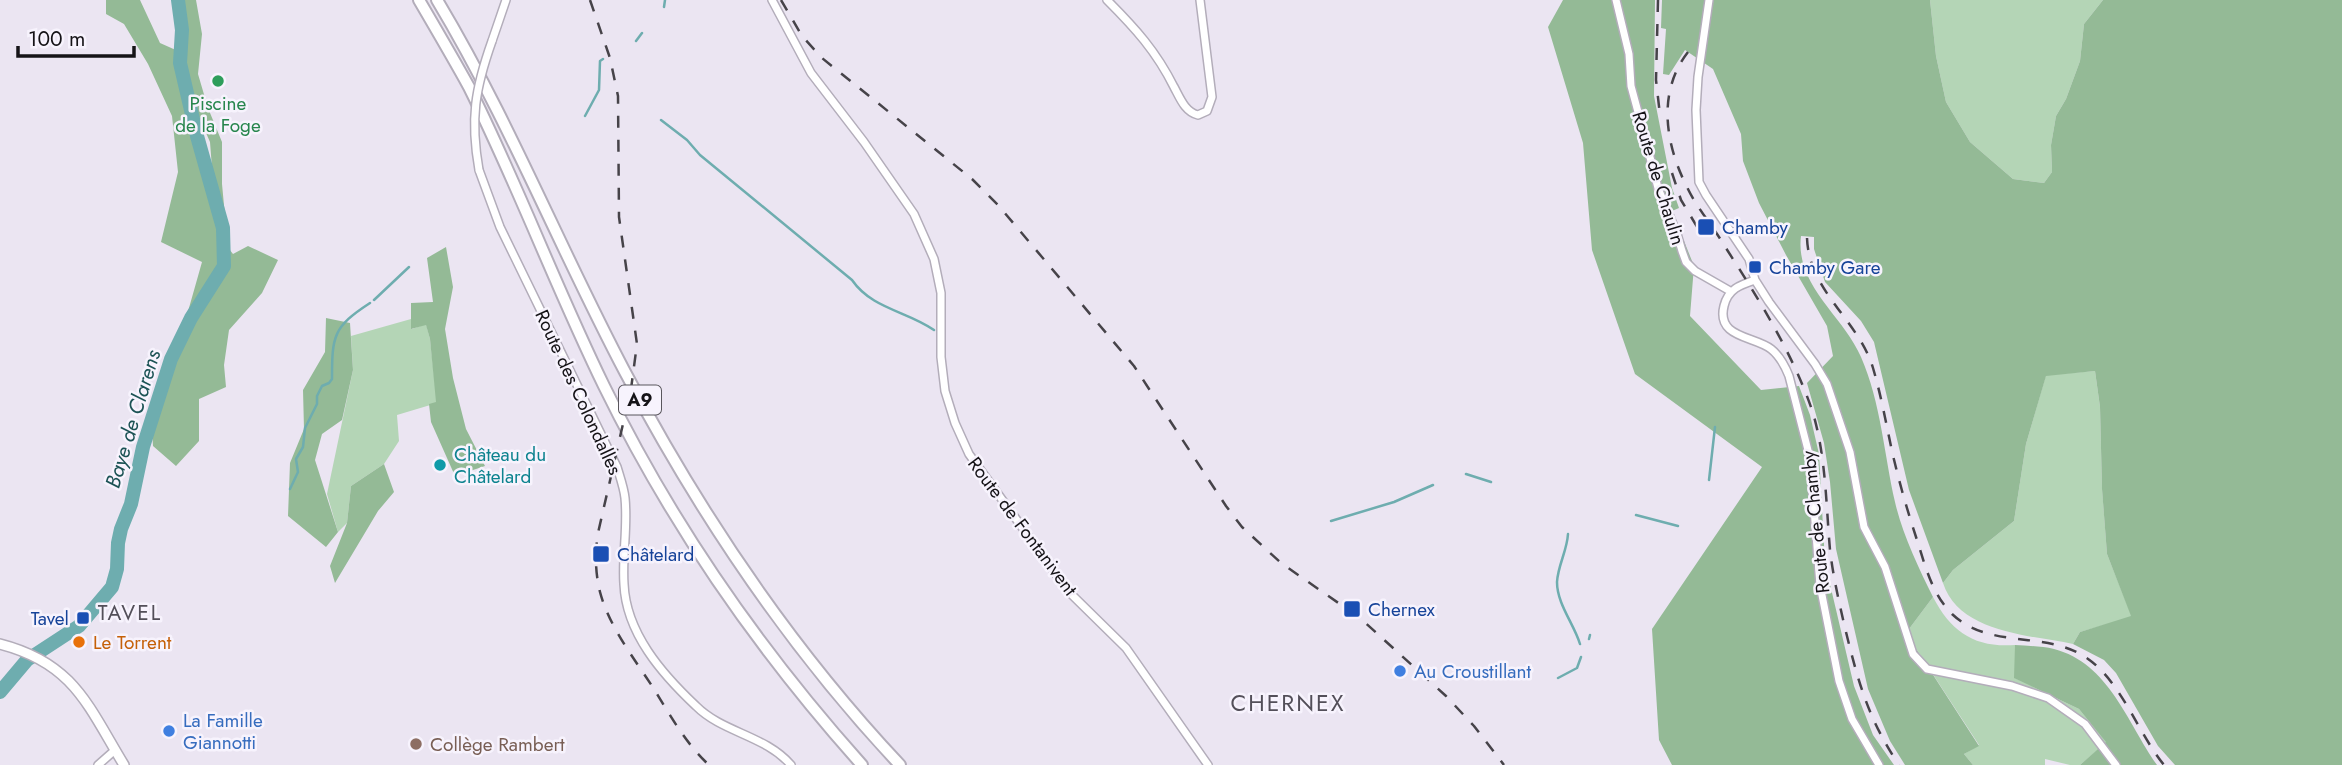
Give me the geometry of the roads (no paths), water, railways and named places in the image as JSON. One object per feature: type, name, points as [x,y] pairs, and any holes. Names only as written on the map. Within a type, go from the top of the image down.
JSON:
[{"type":"highway","name":"A9","points":[[419,0],[456,63],[486,123],[605,389],[666,500],[716,579],[764,647],[862,765]]},
{"type":"highway","name":"A9","points":[[436,0],[500,115],[624,370],[688,486],[786,631],[900,765]]},
{"type":"main road","points":[[0,644],[49,663],[63,674],[82,696],[124,765]]},
{"type":"street","name":"Route des Colondalles","points":[[506,0],[484,65],[474,106],[474,135],[479,170],[500,227],[617,467],[625,497],[624,586],[629,616],[639,640],[677,688],[699,709],[727,726],[765,743],[791,765]]},
{"type":"street","name":"Route de Fontanivent","points":[[772,0],[811,73],[914,214],[934,259],[941,293],[941,357],[945,391],[969,454],[1069,592],[1126,648],[1208,765]]},
{"type":"street","points":[[1107,0],[1152,49],[1189,112],[1198,115],[1207,111],[1212,97],[1200,0]]},
{"type":"street","name":"Route de Chaulin","points":[[1616,0],[1629,54],[1631,86],[1658,188],[1686,262],[1695,271],[1730,291]]},
{"type":"street","points":[[1709,0],[1698,88],[1698,178],[1706,195],[1749,259],[1755,280],[1815,364],[1830,391],[1850,452],[1864,527],[1885,567],[1907,640],[1916,660],[1936,672],[2012,686],[2048,698],[2085,724],[2116,765]]},
{"type":"street","points":[[1730,291],[1755,280]]},
{"type":"street","name":"Route de Chamby","points":[[1730,291],[1723,310],[1724,322],[1728,328],[1733,333],[1773,351],[1789,376],[1810,458],[1820,585],[1839,681],[1854,724],[1879,765]]},
{"type":"street","points":[[98,765],[115,750]]},
{"type":"waterway","name":"Baye de Clarens","points":[[0,692],[27,660],[79,626],[112,587],[117,569],[121,529],[131,504],[143,447],[171,359],[191,318],[224,266],[223,228],[180,63],[182,30],[178,0]]},
{"type":"waterway","points":[[664,7],[665,0]]},
{"type":"waterway","points":[[636,41],[642,33]]},
{"type":"waterway","points":[[585,116],[599,90],[600,61],[603,59]]},
{"type":"waterway","points":[[661,120],[869,297],[934,330]]},
{"type":"waterway","points":[[374,300],[409,267]]},
{"type":"waterway","points":[[290,489],[298,472],[296,459],[303,447],[305,428],[317,404],[317,396],[322,386],[332,379],[337,334],[348,319],[370,303]]},
{"type":"waterway","points":[[1709,480],[1715,427]]},
{"type":"waterway","points":[[1466,474],[1491,482]]},
{"type":"waterway","points":[[1331,521],[1394,502],[1433,485]]},
{"type":"waterway","points":[[1636,515],[1678,526]]},
{"type":"waterway","points":[[1568,534],[1557,582],[1563,606],[1580,644]]},
{"type":"waterway","points":[[1589,639],[1590,635]]},
{"type":"waterway","points":[[1558,678],[1577,668],[1581,657]]},
{"type":"railway","points":[[590,0],[610,58],[618,96],[619,217],[637,344],[631,389],[598,533],[597,577],[604,605],[622,641],[685,737],[709,765]]},
{"type":"railway","points":[[781,0],[802,36],[822,58],[972,179],[998,205],[1134,366],[1242,527],[1281,563],[1360,618],[1446,696],[1474,726],[1504,765]]},
{"type":"railway","points":[[1658,0],[1656,80],[1660,115]]},
{"type":"railway","points":[[1688,52],[1678,68],[1668,101],[1669,136],[1679,170],[1691,195],[1762,306],[1805,391],[1821,447],[1831,560],[1850,647],[1860,683],[1879,732],[1899,765]]},
{"type":"railway","points":[[1672,173],[1681,200],[1699,230]]},
{"type":"railway","points":[[1807,238],[1816,274],[1857,335],[1873,368],[1904,497],[1927,572],[1945,607],[1967,625],[1982,632],[2050,643],[2082,655],[2095,665],[2118,691],[2164,765]]},
{"type":"place","name":"Piscine de la Foge","points":[[218,81]]},
{"type":"place","name":"Chamby","points":[[1706,227]]},
{"type":"place","name":"Chamby Gare","points":[[1755,267]]},
{"type":"place","name":"Château du Châtelard","points":[[440,465]]},
{"type":"place","name":"Châtelard","points":[[601,554]]},
{"type":"place","name":"Chernex","points":[[1352,609]]},
{"type":"place","name":"Tavel","points":[[83,618]]},
{"type":"place","name":"Le Torrent","points":[[79,642]]},
{"type":"place","name":"Au Croustillant","points":[[1400,671]]},
{"type":"place","name":"La Famille Giannotti","points":[[169,731]]},
{"type":"place","name":"Collège Rambert","points":[[416,744]]},
{"type":"district","name":"TAVEL","points":[[130,613]]},
{"type":"district","name":"CHERNEX","points":[[1288,703]]}]
